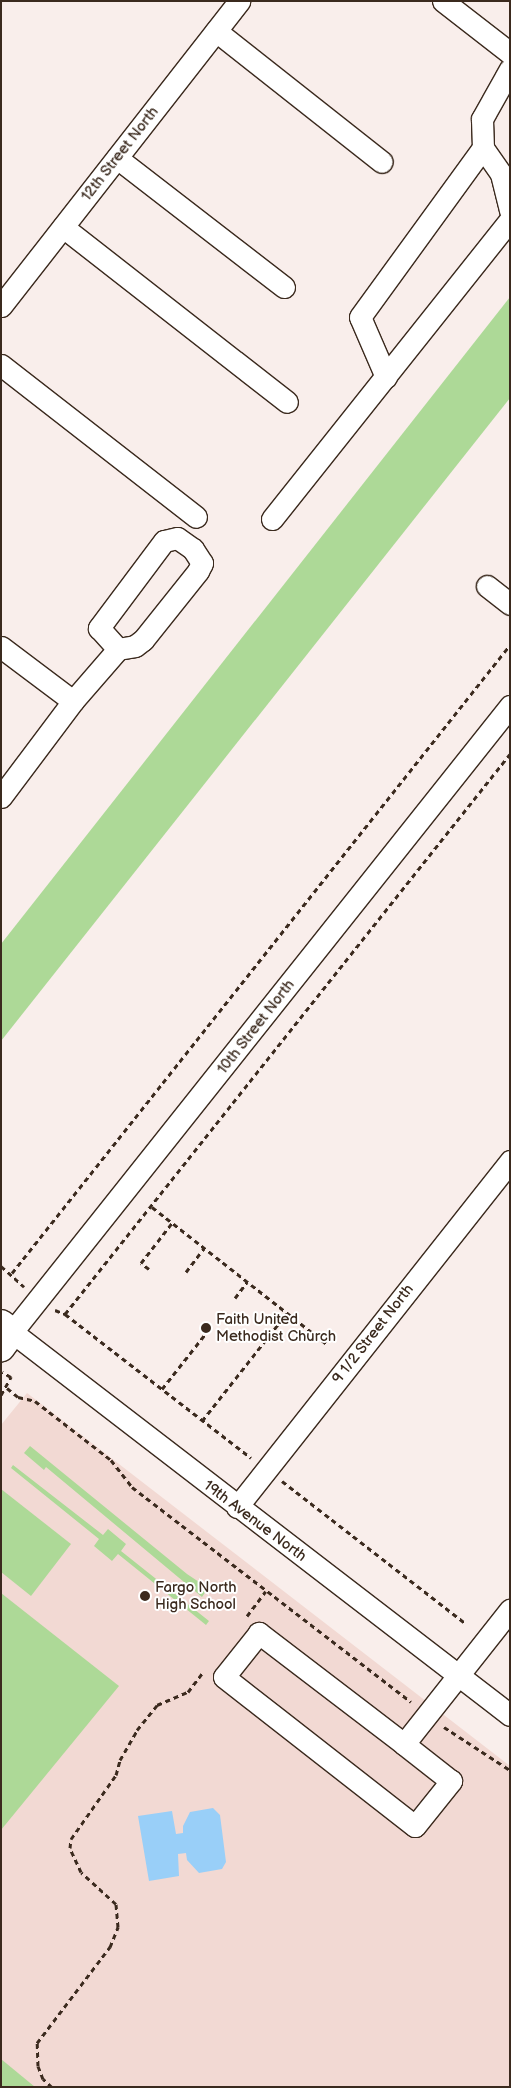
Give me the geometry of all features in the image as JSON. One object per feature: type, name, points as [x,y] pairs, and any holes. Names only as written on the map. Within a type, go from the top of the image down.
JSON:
[{"type":"street","name":"12th Street North","points":[[1,306],[239,1]]},
{"type":"street","points":[[443,1],[510,53]]},
{"type":"street","points":[[216,31],[382,162]]},
{"type":"street","points":[[386,377],[360,317],[483,148],[482,118],[510,69]]},
{"type":"street","points":[[483,148],[505,168],[510,211]]},
{"type":"street","points":[[117,158],[284,287]]},
{"type":"street","points":[[272,519],[510,220]]},
{"type":"street","points":[[63,228],[287,402]]},
{"type":"street","points":[[1,366],[196,517]]},
{"type":"street","points":[[1,797],[73,701],[118,649],[142,640],[198,571],[202,563],[193,549],[177,538],[164,541],[99,628],[118,649]]},
{"type":"street","points":[[487,586],[510,604]]},
{"type":"street","points":[[1,647],[73,701]]},
{"type":"street","name":"10th Street North","points":[[5,1334],[144,1169],[510,706]]},
{"type":"street","name":"9 1/2 Street North","points":[[237,1507],[510,1161]]},
{"type":"street","name":"19th Avenue North","points":[[5,1334],[237,1507],[510,1715]]},
{"type":"street","points":[[404,1744],[510,1610]]},
{"type":"street","points":[[259,1633],[404,1744],[451,1781],[415,1826],[224,1678],[259,1633]]},
{"type":"path","points":[[12,1273],[510,645]]},
{"type":"path","points":[[65,1314],[152,1208],[510,754]]},
{"type":"path","points":[[152,1208],[328,1345]]},
{"type":"path","points":[[149,1269],[141,1263],[172,1223]]},
{"type":"path","points":[[186,1272],[204,1248]]},
{"type":"path","points":[[1,1266],[12,1273],[38,1297],[65,1314],[465,1623]]},
{"type":"path","points":[[235,1298],[247,1282]]},
{"type":"path","points":[[202,1421],[287,1313]]},
{"type":"path","points":[[162,1389],[206,1333]]},
{"type":"path","points":[[1,1371],[11,1377],[7,1388],[1,1395]]},
{"type":"path","points":[[7,1388],[18,1397],[35,1401],[111,1460],[132,1487],[427,1714],[510,1770]]},
{"type":"path","points":[[242,1622],[266,1591]]},
{"type":"path","points":[[52,2087],[43,2079],[38,2066],[37,2043],[110,1946],[118,1927],[116,1904],[80,1872],[70,1848],[71,1839],[116,1775],[120,1760],[157,1704],[188,1692],[206,1668]]},
{"type":"shaded area","name":"Fargo North High School","points":[[27,1393],[510,1766],[510,2087],[1,2087],[1,1425]]},
{"type":"green space","points":[[510,297],[510,398],[1,1041],[1,944]]},
{"type":"green space","points":[[30,1446],[187,1574],[208,1588],[202,1597],[46,1467],[44,1470],[24,1453]]},
{"type":"green space","points":[[13,1465],[103,1535],[108,1529],[126,1544],[121,1551],[209,1621],[206,1625],[118,1554],[112,1561],[94,1546],[99,1539],[11,1468]]},
{"type":"green space","points":[[1,1489],[71,1544],[31,1596],[1,1572]]},
{"type":"green space","points":[[1,1593],[119,1686],[1,1830]]},
{"type":"green space","points":[[1,2059],[35,2087],[1,2087]]},
{"type":"water","points":[[213,1808],[220,1815],[226,1862],[222,1869],[199,1873],[187,1860],[186,1853],[178,1854],[179,1876],[149,1881],[138,1816],[172,1811],[176,1834],[183,1833],[183,1826],[190,1812]]},
{"type":"place","name":"Faith United Methodist Church","points":[[206,1328]]},
{"type":"place","name":"Fargo North High School","points":[[145,1596]]}]
